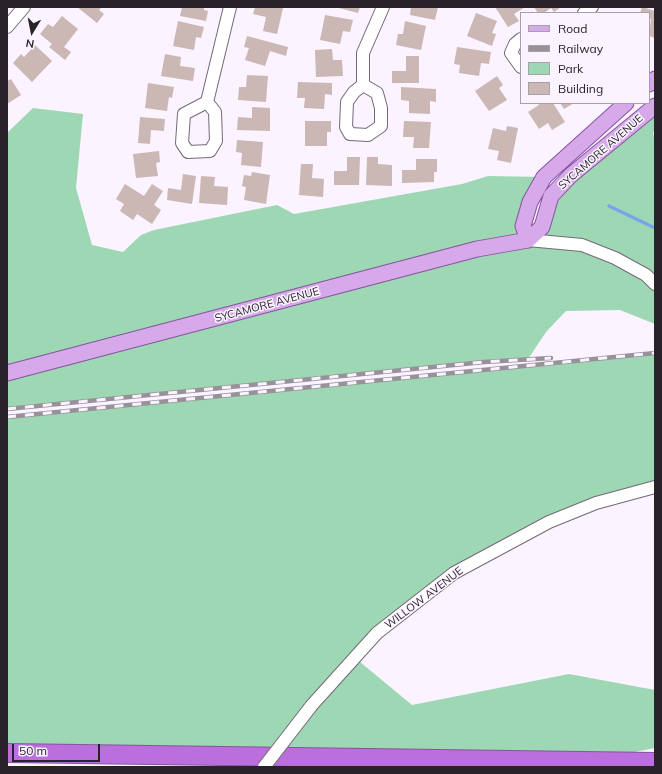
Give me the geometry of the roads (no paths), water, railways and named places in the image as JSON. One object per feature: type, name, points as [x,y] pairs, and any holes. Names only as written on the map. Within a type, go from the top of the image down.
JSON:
[{"type":"highway","points":[[7,753],[655,762]]},
{"type":"main road","name":"SYCAMORE AVENUE","points":[[528,240],[523,226],[530,202],[544,177],[625,104]]},
{"type":"main road","name":"SYCAMORE AVENUE","points":[[7,373],[477,249],[528,240],[542,227],[551,196],[571,175],[655,106]]},
{"type":"street","points":[[7,27],[24,7]]},
{"type":"street","points":[[207,102],[230,7]]},
{"type":"street","points":[[363,85],[363,53],[382,7]]},
{"type":"street","points":[[520,40],[515,44],[511,53],[520,66]]},
{"type":"street","points":[[528,240],[582,245],[615,258],[646,275],[655,284]]},
{"type":"street","name":"WILLOW AVENUE","points":[[264,767],[312,705],[354,657],[377,634],[454,573],[550,522],[596,503],[655,487]]},
{"type":"waterway","points":[[609,206],[655,228]]},
{"type":"railway","points":[[7,417],[655,353]]},
{"type":"railway","points":[[7,409],[484,362],[551,358]]}]
